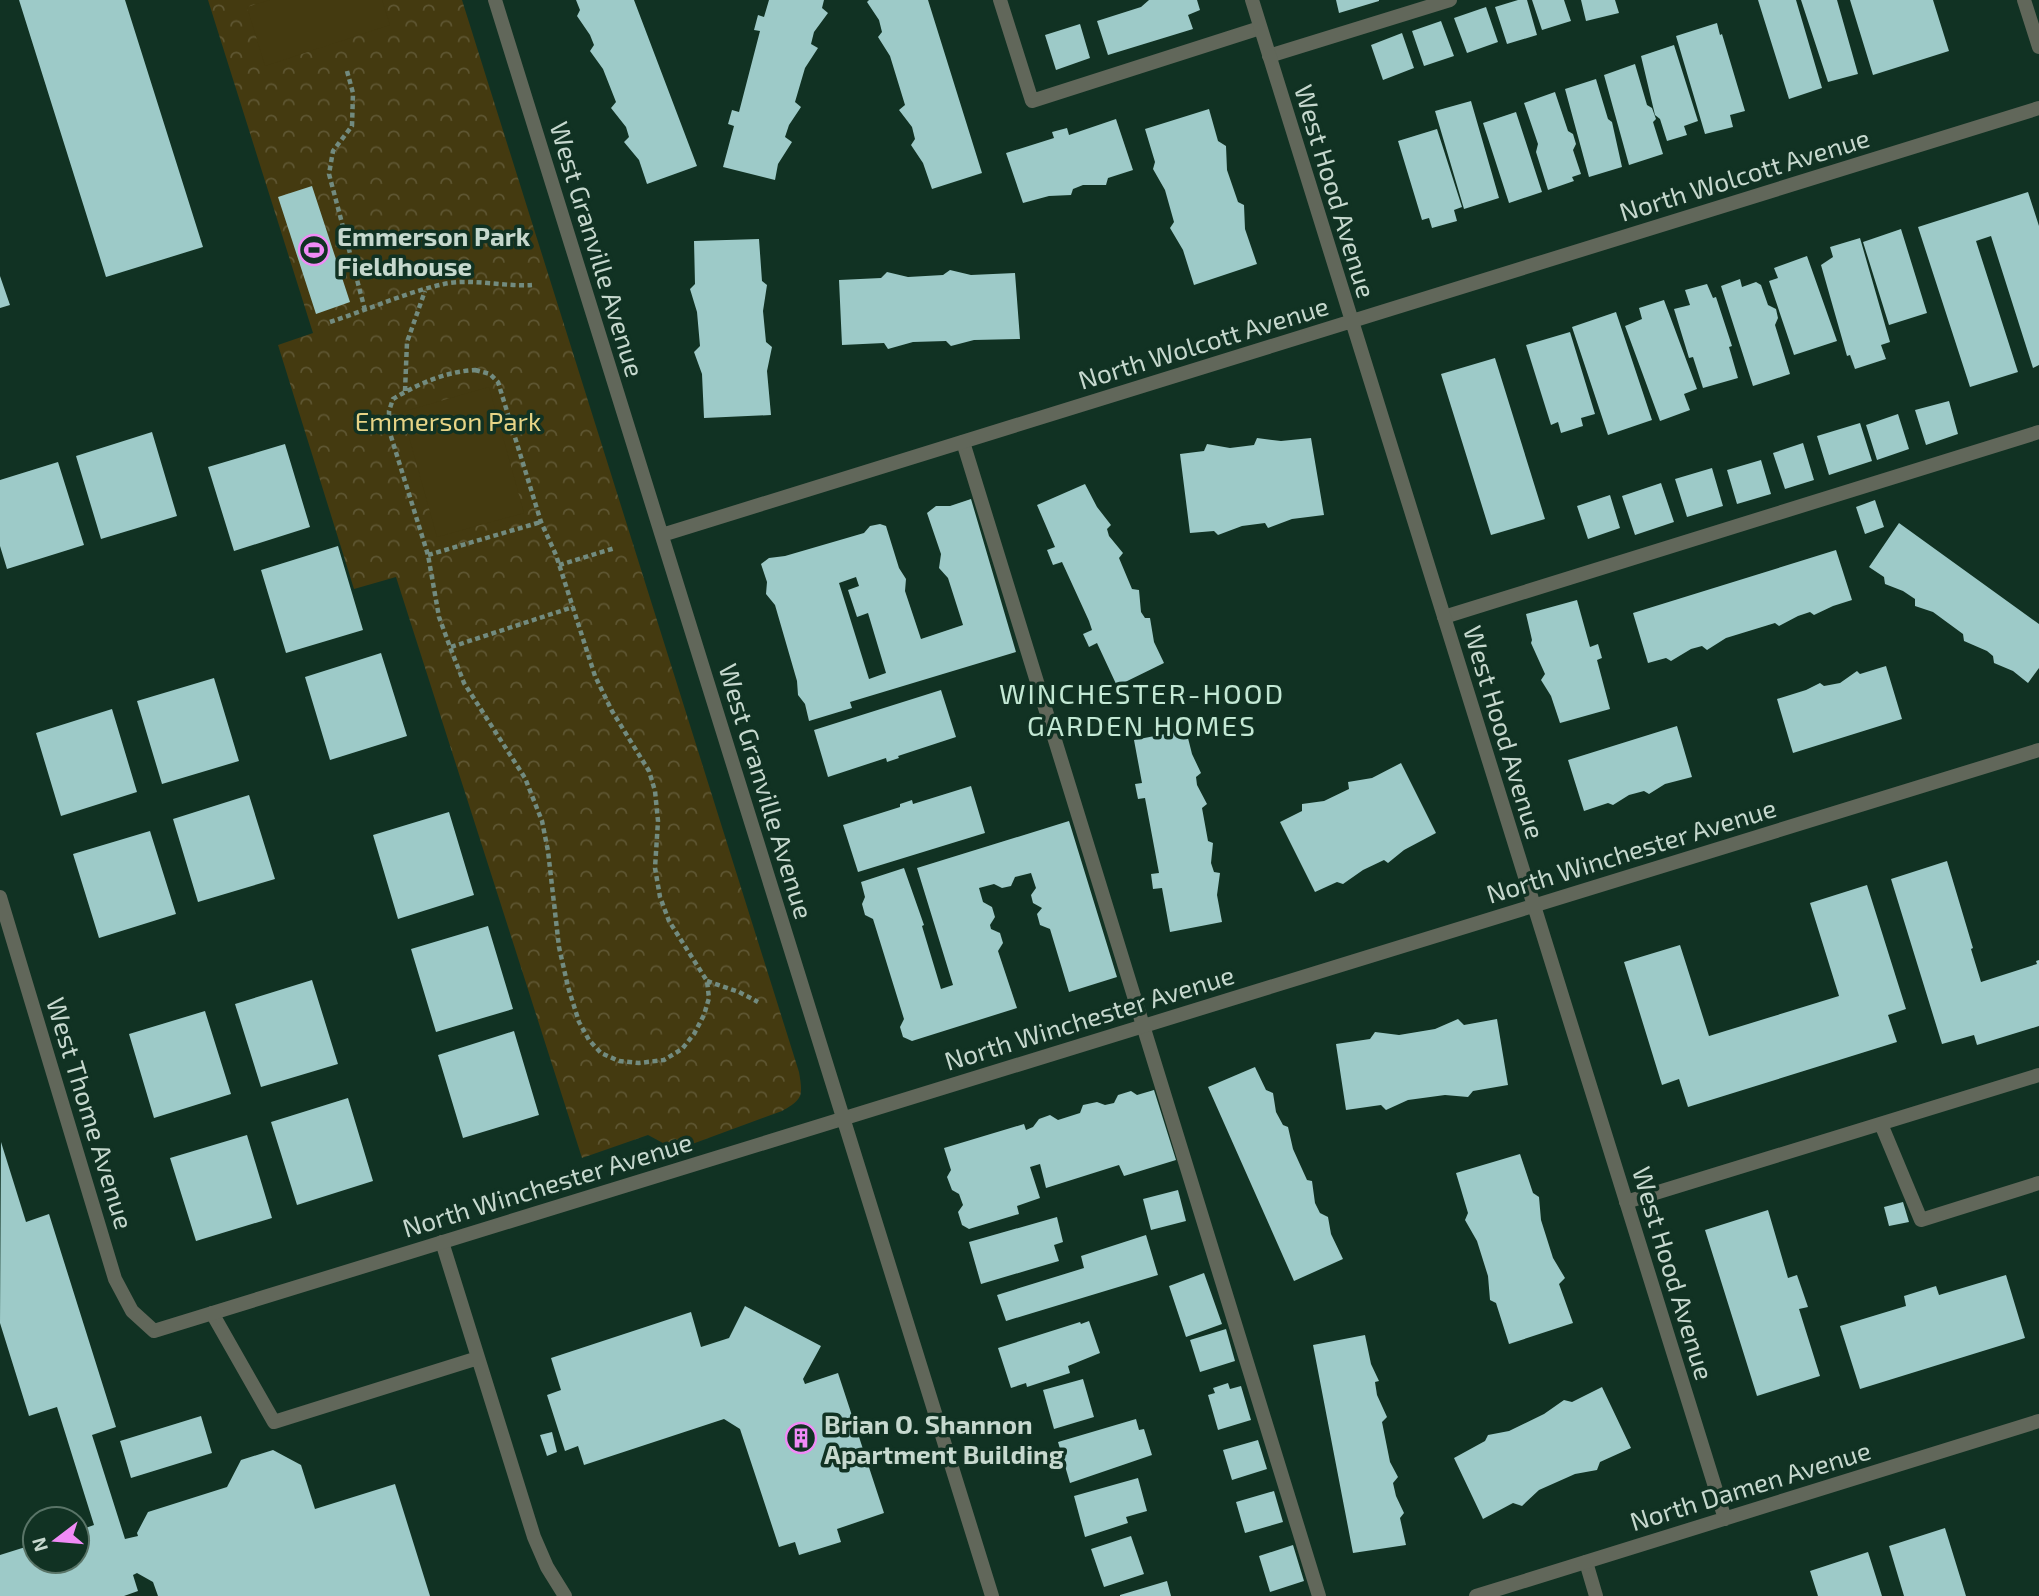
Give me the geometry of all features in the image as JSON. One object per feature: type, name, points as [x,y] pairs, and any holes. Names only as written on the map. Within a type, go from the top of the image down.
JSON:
[{"type":"street","name":"West Granville Avenue","points":[[495,0],[992,1596]]},
{"type":"street","points":[[1000,0],[1032,101],[1260,28]]},
{"type":"street","name":"West Hood Avenue","points":[[1252,0],[1725,1519]]},
{"type":"street","points":[[1269,56],[1450,0]]},
{"type":"street","points":[[2024,0],[2039,47]]},
{"type":"street","name":"North Wolcott Avenue","points":[[662,536],[2039,108]]},
{"type":"street","points":[[1444,617],[2039,432]]},
{"type":"street","points":[[963,442],[1319,1596]]},
{"type":"street","name":"North Winchester Avenue","points":[[154,1331],[2039,750]]},
{"type":"street","name":"West Thome Avenue","points":[[0,897],[116,1279],[132,1311],[154,1331]]},
{"type":"street","points":[[1626,1202],[2039,1075]]},
{"type":"street","points":[[1881,1124],[1921,1220],[2039,1183]]},
{"type":"street","points":[[442,1242],[534,1537],[547,1567],[565,1596]]},
{"type":"street","points":[[212,1313],[274,1422],[478,1358]]},
{"type":"street","name":"North Damen Avenue","points":[[1476,1596],[1515,1590],[1586,1562],[2039,1421]]},
{"type":"street","points":[[1586,1562],[1596,1596]]},
{"type":"path","points":[[347,71],[353,93],[352,126],[333,151],[329,174],[365,310]]},
{"type":"path","points":[[330,323],[446,283],[532,285]]},
{"type":"path","points":[[405,391],[407,342],[425,290]]},
{"type":"path","points":[[475,370],[490,374],[498,382],[503,395],[541,522],[559,565],[595,676],[612,711],[649,771],[655,792],[658,821],[655,868],[660,897],[669,921],[707,981],[709,998],[694,1034],[682,1049],[664,1060],[639,1063],[619,1061],[601,1054],[589,1040],[572,998],[559,947],[542,821],[525,778],[464,683],[439,617],[428,555],[389,430],[389,411],[393,399],[405,391],[459,371],[475,370]]},
{"type":"path","points":[[428,555],[541,522]]},
{"type":"path","points":[[559,565],[615,548]]},
{"type":"path","points":[[450,647],[573,607]]},
{"type":"path","points":[[707,981],[758,1002]]},
{"type":"green space","name":"Emmerson Park","points":[[208,0],[462,0],[799,1072],[800,1096],[782,1111],[676,1150],[648,1135],[582,1158],[396,577],[354,589],[278,345],[313,333]]},
{"type":"green space","points":[[270,0],[382,0],[390,25],[265,66],[247,7]]},
{"type":"green space","points":[[489,387],[524,513],[437,537],[402,412]]},
{"type":"building","points":[[19,0],[125,0],[203,247],[106,277]]},
{"type":"building","points":[[576,0],[634,0],[697,166],[647,184],[639,160],[624,142],[629,137],[626,127],[611,108],[616,102],[603,69],[590,51],[594,45],[577,16],[580,10]]},
{"type":"building","points":[[769,0],[824,0],[822,8],[828,13],[814,32],[811,44],[818,48],[805,68],[795,102],[801,107],[789,125],[785,137],[792,142],[778,164],[775,180],[723,167],[734,126],[728,124],[732,110],[739,112],[760,31],[754,30],[758,15],[764,17]]},
{"type":"building","points":[[928,0],[982,173],[932,189],[923,163],[911,145],[915,139],[912,127],[899,110],[905,105],[890,56],[878,37],[882,32],[879,20],[867,2]]},
{"type":"building","points":[[1149,0],[1197,0],[1200,10],[1188,15],[1193,29],[1108,55],[1097,21],[1141,7]]},
{"type":"building","points":[[1336,0],[1379,0],[1379,1],[1339,13]]},
{"type":"building","points":[[1527,0],[1537,35],[1507,44],[1495,7]]},
{"type":"building","points":[[1532,0],[1564,0],[1571,21],[1542,30]]},
{"type":"building","points":[[1581,0],[1615,0],[1619,13],[1586,21]]},
{"type":"building","points":[[1758,0],[1796,0],[1822,88],[1789,99]]},
{"type":"building","points":[[1801,0],[1837,0],[1858,74],[1828,82]]},
{"type":"building","points":[[1850,0],[1933,0],[1949,51],[1873,75]]},
{"type":"building","points":[[1486,7],[1498,42],[1467,53],[1454,18]]},
{"type":"building","points":[[1441,21],[1454,56],[1424,66],[1412,31]]},
{"type":"building","points":[[1717,23],[1745,111],[1730,115],[1733,127],[1705,134],[1676,36]]},
{"type":"building","points":[[1080,24],[1090,58],[1056,70],[1045,35]]},
{"type":"building","points":[[1402,33],[1414,68],[1383,80],[1371,45]]},
{"type":"building","points":[[1674,45],[1698,121],[1684,126],[1687,135],[1667,141],[1660,119],[1655,115],[1641,56]]},
{"type":"building","points":[[1635,64],[1647,105],[1652,108],[1656,119],[1653,122],[1663,154],[1629,165],[1604,75]]},
{"type":"building","points":[[1596,79],[1608,119],[1612,122],[1622,167],[1589,177],[1565,89]]},
{"type":"building","points":[[1555,92],[1568,131],[1573,134],[1576,144],[1573,150],[1581,174],[1572,177],[1574,181],[1548,190],[1536,152],[1538,144],[1524,103]]},
{"type":"building","points":[[1471,101],[1499,198],[1464,209],[1435,111]]},
{"type":"building","points":[[1209,109],[1218,141],[1226,146],[1227,170],[1238,202],[1244,205],[1245,229],[1257,264],[1194,285],[1183,250],[1170,228],[1174,222],[1165,190],[1153,169],[1155,162],[1145,129]]},
{"type":"building","points":[[1516,112],[1542,192],[1509,203],[1483,123]]},
{"type":"building","points":[[1116,119],[1133,170],[1108,178],[1106,185],[1083,185],[1073,189],[1071,195],[1049,196],[1023,203],[1006,153],[1054,138],[1052,132],[1067,128],[1069,135]]},
{"type":"building","points":[[1437,129],[1462,207],[1454,210],[1457,221],[1432,228],[1429,218],[1422,220],[1398,141]]},
{"type":"building","name":"Emmerson Park Fieldhouse","points":[[312,186],[350,302],[316,314],[278,197]]},
{"type":"building","points":[[2028,192],[2039,226],[2039,365],[2033,368],[1991,236],[1976,241],[2018,372],[1970,387],[1918,227]]},
{"type":"building","points":[[1901,229],[1927,313],[1889,325],[1863,242]]},
{"type":"building","points":[[1860,238],[1890,342],[1881,345],[1886,359],[1855,369],[1850,355],[1847,356],[1821,265],[1833,257],[1830,247]]},
{"type":"building","points":[[759,239],[762,281],[767,285],[763,311],[766,342],[772,347],[767,371],[771,415],[704,418],[702,374],[694,352],[700,346],[697,312],[690,289],[695,284],[694,241]]},
{"type":"building","points":[[1807,256],[1837,341],[1794,355],[1769,281],[1778,278],[1774,268]]},
{"type":"building","points":[[950,270],[971,275],[1015,273],[1020,339],[974,340],[951,346],[946,341],[913,342],[888,349],[884,343],[842,345],[839,280],[881,278],[887,272],[908,277],[943,275]]},
{"type":"building","points":[[0,276],[10,305],[0,308]]},
{"type":"building","points":[[1740,279],[1742,287],[1756,282],[1761,285],[1768,305],[1776,309],[1778,318],[1775,325],[1790,374],[1753,386],[1721,286]]},
{"type":"building","points":[[1707,284],[1713,298],[1716,297],[1732,346],[1729,347],[1738,378],[1703,388],[1693,357],[1689,358],[1674,309],[1690,305],[1685,290]]},
{"type":"building","points":[[1664,300],[1697,389],[1684,394],[1690,410],[1660,421],[1625,326],[1642,319],[1639,308]]},
{"type":"building","points":[[1616,312],[1652,420],[1608,435],[1572,327]]},
{"type":"building","points":[[1570,332],[1595,414],[1581,418],[1583,426],[1561,433],[1558,422],[1551,425],[1526,345]]},
{"type":"building","points":[[1495,358],[1545,519],[1491,535],[1441,374]]},
{"type":"building","points":[[1949,401],[1958,434],[1926,445],[1915,410]]},
{"type":"building","points":[[1898,414],[1909,449],[1877,460],[1866,425]]},
{"type":"building","points":[[1860,423],[1872,461],[1829,475],[1817,436]]},
{"type":"building","points":[[152,432],[177,516],[101,539],[76,456]]},
{"type":"building","points":[[1257,438],[1281,441],[1311,438],[1324,515],[1292,519],[1268,528],[1265,523],[1242,526],[1218,535],[1214,531],[1190,533],[1180,454],[1204,451],[1207,444],[1230,448],[1254,445]]},
{"type":"building","points":[[1803,443],[1814,480],[1785,489],[1773,453]]},
{"type":"building","points":[[285,444],[310,527],[234,551],[208,467]]},
{"type":"building","points":[[1761,460],[1771,494],[1737,504],[1727,470]]},
{"type":"building","points":[[58,462],[84,545],[7,569],[0,546],[0,480]]},
{"type":"building","points":[[1712,468],[1723,506],[1687,517],[1675,479]]},
{"type":"building","points":[[1661,483],[1674,522],[1635,535],[1622,496]]},
{"type":"building","points":[[1085,484],[1097,507],[1111,525],[1107,529],[1109,536],[1123,553],[1119,558],[1132,589],[1139,590],[1141,612],[1145,618],[1150,618],[1154,642],[1164,663],[1117,686],[1097,643],[1089,647],[1083,634],[1092,630],[1089,621],[1062,562],[1053,565],[1047,550],[1055,547],[1037,505]]},
{"type":"building","points":[[1610,495],[1620,528],[1588,539],[1577,506]]},
{"type":"building","points":[[971,499],[1016,652],[850,702],[852,708],[809,721],[805,704],[798,695],[797,681],[775,605],[766,594],[767,582],[761,564],[769,558],[785,556],[864,533],[870,526],[886,526],[899,568],[906,579],[905,591],[921,639],[963,625],[948,578],[939,568],[941,554],[927,513],[936,506],[950,506]],"holes":[[[856,577],[859,586],[848,590],[857,617],[868,613],[886,673],[869,679],[839,583]]]},
{"type":"building","points":[[1875,500],[1884,527],[1865,534],[1856,507]]},
{"type":"building","points":[[1899,523],[2039,624],[2039,668],[2028,683],[2013,671],[1994,663],[1993,656],[1987,651],[1964,641],[1963,634],[1933,612],[1915,606],[1915,599],[1885,584],[1884,577],[1869,567]]},
{"type":"building","points":[[338,546],[363,630],[286,653],[261,570]]},
{"type":"building","points":[[1836,550],[1852,600],[1814,615],[1810,612],[1798,616],[1779,626],[1775,623],[1726,638],[1707,650],[1702,646],[1671,661],[1666,658],[1648,663],[1633,613]]},
{"type":"building","points":[[1577,600],[1590,647],[1598,644],[1602,658],[1597,660],[1610,709],[1560,723],[1551,696],[1541,680],[1545,674],[1531,643],[1526,614]]},
{"type":"building","points":[[381,653],[407,736],[330,760],[305,677]]},
{"type":"building","points":[[1886,666],[1902,719],[1793,753],[1777,699],[1820,683],[1824,686],[1840,683],[1857,671],[1860,674]]},
{"type":"building","points":[[214,678],[239,761],[162,784],[137,701]]},
{"type":"building","points":[[941,690],[956,737],[887,762],[886,758],[828,777],[814,730]]},
{"type":"building","points":[[112,709],[137,792],[61,816],[36,733]]},
{"type":"building","points":[[1677,726],[1692,777],[1665,784],[1649,794],[1644,791],[1629,795],[1613,805],[1608,803],[1584,811],[1568,760]]},
{"type":"building","points":[[1186,730],[1192,754],[1201,773],[1196,777],[1197,785],[1207,804],[1202,808],[1208,841],[1213,843],[1211,863],[1214,872],[1220,873],[1217,895],[1222,922],[1170,932],[1162,888],[1153,889],[1151,874],[1159,873],[1145,798],[1138,799],[1135,784],[1142,783],[1134,740]]},
{"type":"building","points":[[1401,763],[1436,833],[1404,850],[1388,863],[1384,860],[1343,884],[1337,882],[1315,892],[1280,822],[1302,811],[1302,804],[1324,801],[1349,789],[1348,782],[1372,778]]},
{"type":"building","points":[[971,786],[985,833],[858,872],[843,825],[900,807],[900,804],[912,800],[913,804]]},
{"type":"building","points":[[249,795],[275,879],[198,902],[173,819]]},
{"type":"building","points":[[449,812],[474,895],[398,919],[373,835]]},
{"type":"building","points":[[1069,821],[1117,977],[1069,992],[1050,929],[1040,925],[1037,914],[1042,908],[1033,903],[1031,895],[1036,888],[1031,873],[1015,877],[1011,886],[1002,888],[994,884],[979,888],[983,902],[992,907],[995,917],[990,925],[991,929],[1000,933],[1003,943],[998,951],[1017,1008],[912,1041],[903,1037],[900,1027],[904,1019],[873,919],[865,915],[862,904],[865,897],[861,882],[904,868],[924,925],[922,926],[941,989],[953,985],[917,868]]},
{"type":"building","points":[[150,831],[176,914],[99,938],[73,854]]},
{"type":"building","points":[[1947,861],[1981,982],[2037,964],[2036,961],[2039,960],[2039,1026],[1977,1045],[1974,1035],[1942,1044],[1891,879]]},
{"type":"building","points":[[1867,885],[1906,1009],[1888,1015],[1897,1042],[1688,1107],[1679,1079],[1662,1085],[1624,962],[1680,945],[1709,1036],[1839,996],[1810,903]]},
{"type":"building","points":[[488,926],[513,1009],[436,1032],[411,949]]},
{"type":"building","points":[[312,980],[338,1064],[261,1087],[235,1004]]},
{"type":"building","points":[[205,1011],[231,1094],[154,1118],[129,1034]]},
{"type":"building","points":[[1458,1019],[1464,1025],[1497,1019],[1508,1085],[1473,1091],[1468,1097],[1445,1095],[1408,1100],[1386,1110],[1381,1105],[1346,1110],[1336,1044],[1370,1039],[1375,1032],[1399,1035],[1435,1029]]},
{"type":"building","points":[[514,1031],[539,1115],[463,1138],[438,1055]]},
{"type":"building","points":[[1255,1067],[1266,1090],[1273,1093],[1276,1112],[1283,1125],[1288,1127],[1293,1149],[1307,1180],[1312,1181],[1315,1203],[1320,1213],[1328,1217],[1331,1234],[1343,1259],[1294,1281],[1208,1087]]},
{"type":"building","points":[[1154,1090],[1176,1160],[1124,1176],[1119,1165],[1046,1188],[1040,1164],[1030,1167],[1040,1198],[1017,1206],[1019,1214],[969,1229],[962,1225],[958,1212],[963,1205],[959,1194],[952,1190],[947,1177],[951,1170],[944,1148],[1024,1124],[1026,1130],[1033,1127],[1039,1119],[1050,1115],[1058,1120],[1080,1113],[1083,1105],[1114,1103],[1118,1095],[1131,1091],[1137,1095]]},
{"type":"building","points":[[348,1098],[373,1181],[297,1205],[271,1122]]},
{"type":"building","points":[[247,1135],[272,1218],[196,1241],[170,1158]]},
{"type":"building","points":[[1,1142],[26,1222],[49,1214],[116,1427],[92,1435],[125,1539],[138,1536],[148,1512],[227,1487],[241,1460],[273,1450],[301,1465],[315,1509],[395,1484],[430,1596],[158,1596],[153,1582],[137,1573],[133,1575],[138,1591],[124,1596],[0,1596],[0,1555],[21,1548],[21,1575],[91,1575],[91,1526],[94,1525],[91,1505],[88,1505],[57,1407],[29,1416],[0,1323]]},
{"type":"building","points":[[1520,1154],[1533,1193],[1539,1197],[1541,1220],[1553,1258],[1565,1278],[1559,1284],[1573,1323],[1509,1344],[1496,1303],[1490,1300],[1488,1276],[1477,1241],[1465,1220],[1468,1213],[1456,1173]]},
{"type":"building","points":[[1178,1190],[1186,1221],[1151,1230],[1143,1199]]},
{"type":"building","points":[[1903,1202],[1909,1222],[1889,1226],[1884,1207]]},
{"type":"building","points":[[1768,1210],[1788,1278],[1797,1275],[1808,1307],[1799,1309],[1820,1376],[1757,1396],[1705,1230]]},
{"type":"building","points":[[1057,1217],[1063,1242],[1054,1245],[1059,1261],[981,1284],[969,1242]]},
{"type":"building","points":[[1146,1235],[1158,1275],[1006,1321],[997,1295],[1084,1268],[1081,1256]]},
{"type":"building","points":[[1204,1273],[1222,1324],[1186,1337],[1169,1286]]},
{"type":"building","points":[[2006,1275],[2025,1338],[1860,1389],[1840,1326],[1906,1306],[1904,1296],[1936,1286],[1939,1295]]},
{"type":"building","name":"Brian O. Shannon Apartment Building","points":[[745,1306],[821,1346],[803,1379],[805,1384],[838,1373],[884,1513],[837,1529],[841,1542],[799,1555],[795,1542],[779,1547],[740,1429],[724,1419],[584,1465],[578,1446],[565,1451],[547,1395],[561,1390],[551,1358],[691,1312],[701,1347],[729,1338]]},
{"type":"building","points":[[1089,1321],[1100,1353],[1068,1366],[1070,1373],[1027,1387],[1026,1383],[1011,1388],[998,1348]]},
{"type":"building","points":[[1226,1329],[1235,1361],[1200,1372],[1190,1340]]},
{"type":"building","points":[[1365,1335],[1371,1364],[1379,1381],[1375,1382],[1377,1395],[1387,1417],[1382,1422],[1390,1462],[1398,1477],[1393,1483],[1404,1513],[1400,1518],[1406,1545],[1353,1553],[1313,1345]]},
{"type":"building","points":[[1083,1379],[1094,1417],[1054,1429],[1043,1390]]},
{"type":"building","points":[[1228,1383],[1230,1389],[1241,1386],[1251,1420],[1218,1430],[1208,1395],[1215,1393],[1213,1388]]},
{"type":"building","points":[[1602,1387],[1631,1448],[1600,1462],[1597,1470],[1575,1474],[1539,1490],[1522,1506],[1513,1503],[1483,1519],[1454,1458],[1485,1441],[1488,1435],[1509,1431],[1544,1414],[1564,1400],[1572,1402]]},
{"type":"building","points":[[201,1416],[212,1453],[131,1478],[120,1441]]},
{"type":"building","points":[[1136,1419],[1139,1430],[1144,1429],[1152,1455],[1070,1483],[1058,1442]]},
{"type":"building","points":[[552,1432],[557,1452],[547,1456],[540,1435]]},
{"type":"building","points":[[1258,1440],[1267,1469],[1232,1480],[1223,1450]]},
{"type":"building","points":[[1138,1478],[1147,1511],[1126,1517],[1128,1523],[1085,1537],[1074,1496]]},
{"type":"building","points":[[1274,1491],[1283,1522],[1245,1533],[1236,1502]]},
{"type":"building","points":[[1945,1528],[1966,1596],[1904,1596],[1889,1546]]},
{"type":"building","points":[[1131,1536],[1144,1574],[1104,1587],[1091,1549]]},
{"type":"building","points":[[1293,1545],[1304,1581],[1270,1592],[1259,1556]]},
{"type":"building","points":[[1868,1552],[1882,1596],[1818,1596],[1810,1571]]},
{"type":"building","points":[[1167,1581],[1171,1596],[1120,1596],[1120,1595]]},
{"type":"place","name":"Emmerson Park Fieldhouse","points":[[314,250]]},
{"type":"place","name":"Brian O. Shannon Apartment Building","points":[[801,1438]]},
{"type":"district","name":"WINCHESTER-HOOD GARDEN HOMES","points":[[1142,709]]}]
